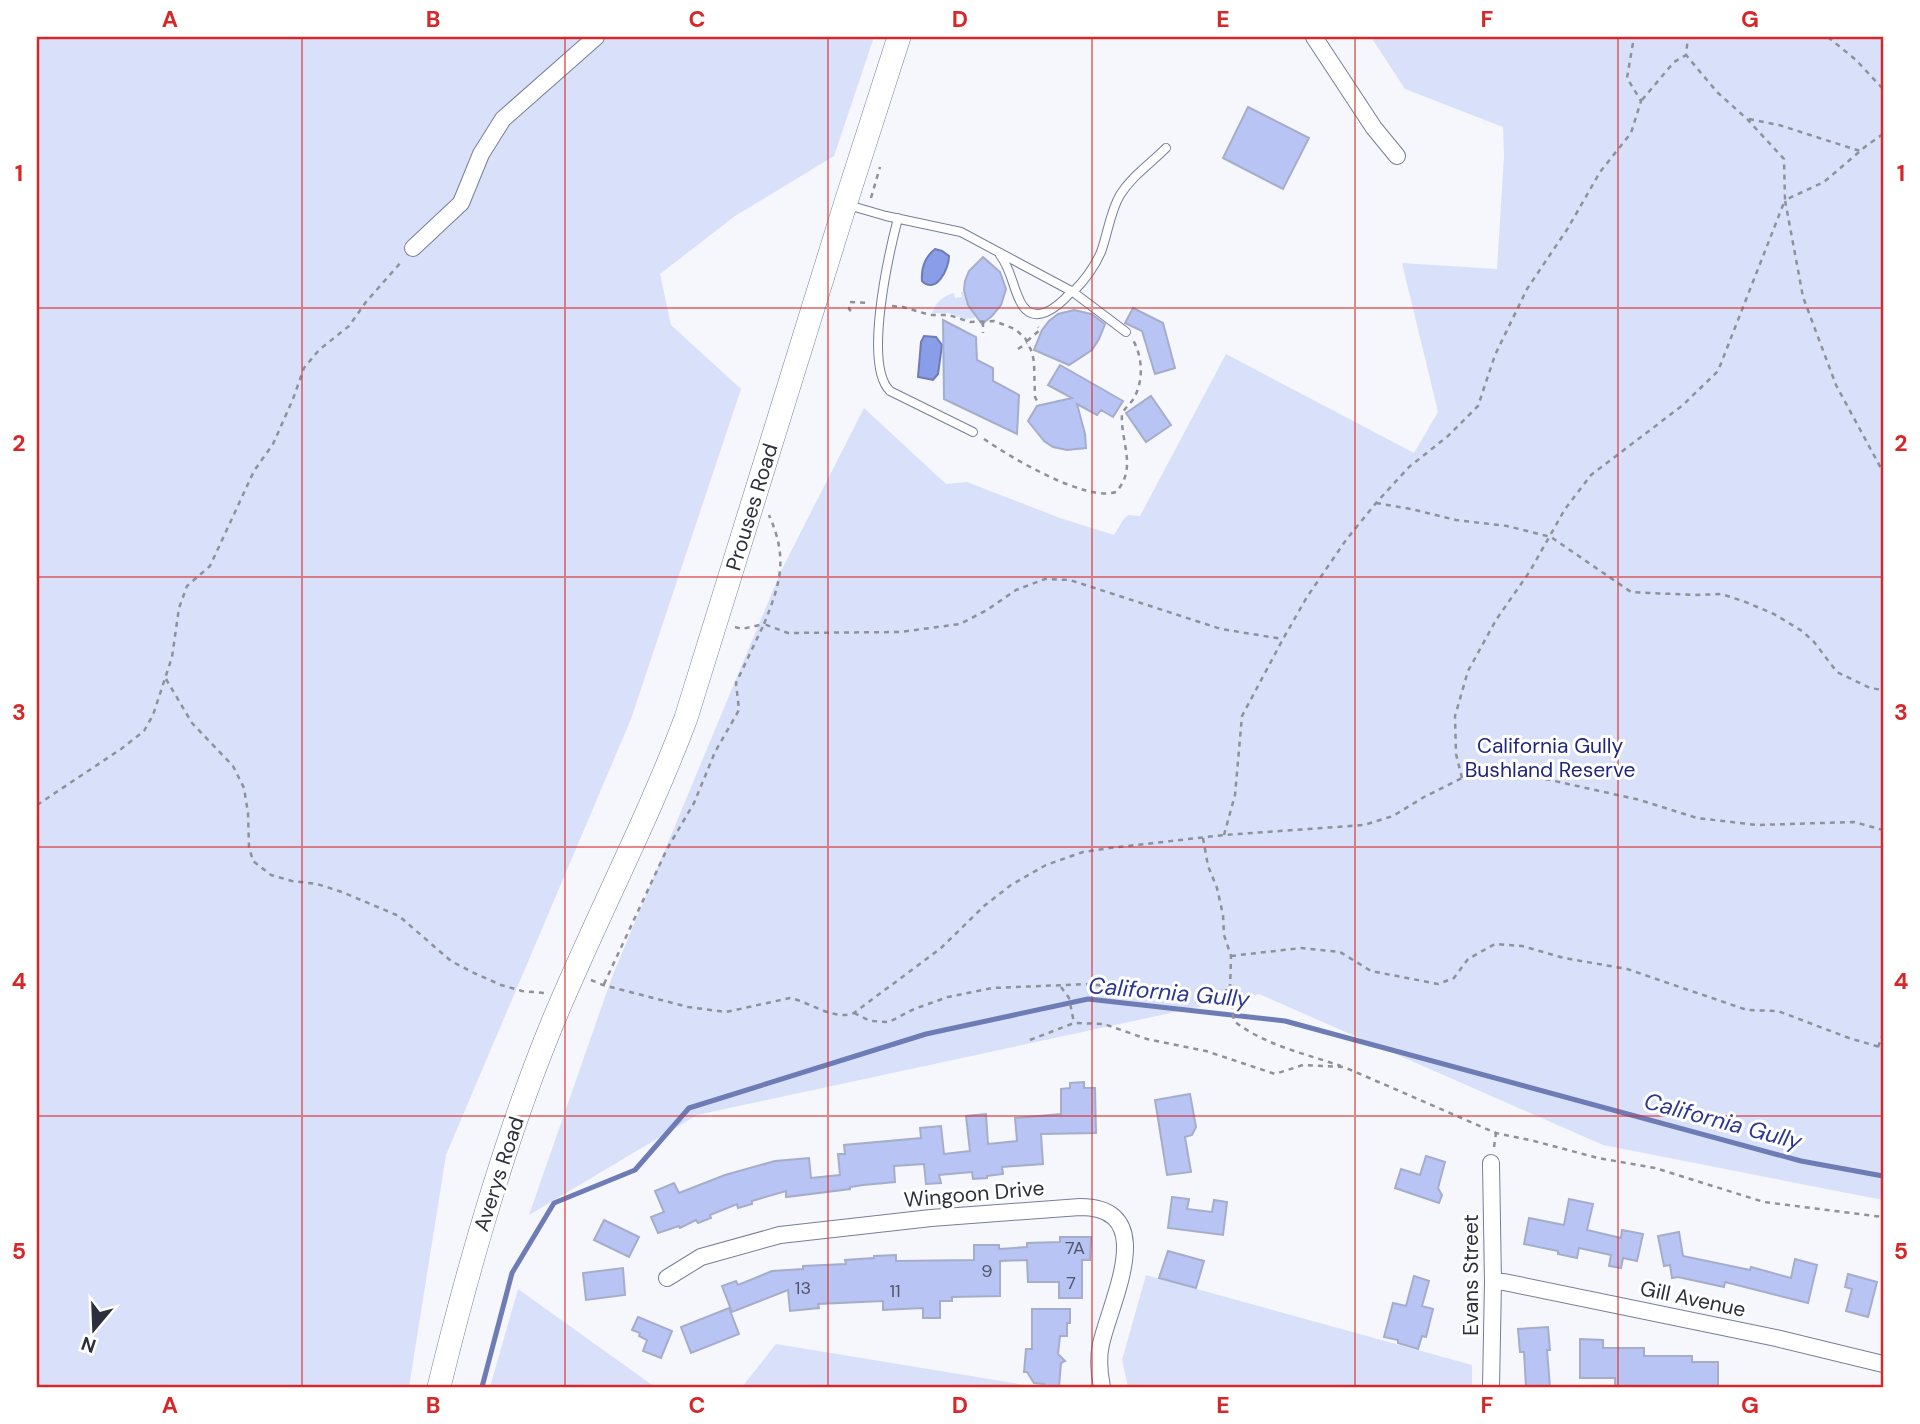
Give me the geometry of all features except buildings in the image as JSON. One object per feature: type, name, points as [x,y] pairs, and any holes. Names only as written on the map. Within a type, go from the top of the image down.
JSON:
[{"type":"street","points":[[413,248],[461,202],[481,154],[503,119],[596,37]]},
{"type":"street","name":"Prouses Road","points":[[576,969],[665,774],[686,718],[899,37]]},
{"type":"street","points":[[1314,37],[1374,128],[1397,156]]},
{"type":"street","name":"Averys Road","points":[[439,1387],[468,1274],[501,1164],[531,1077],[576,969]]},
{"type":"street","name":"Evans Street","points":[[1491,1163],[1491,1387]]},
{"type":"street","name":"Wingoon Drive","points":[[667,1278],[701,1257],[788,1234],[930,1218],[1080,1207],[1099,1208],[1114,1215],[1119,1221],[1125,1244],[1122,1269],[1099,1353],[1102,1387]]},
{"type":"street","name":"Gill Avenue","points":[[1493,1282],[1504,1282],[1776,1338],[1883,1364]]},
{"type":"lane","points":[[995,250],[1007,264],[1021,304],[1031,313],[1038,315],[1060,304],[1089,276],[1101,252],[1119,197],[1136,174],[1166,148]]},
{"type":"lane","points":[[845,205],[961,232],[1072,292],[1126,332]]},
{"type":"lane","points":[[898,218],[880,305],[881,375],[890,391],[973,432]]},
{"type":"path","points":[[1634,37],[1627,78],[1642,101]]},
{"type":"path","points":[[1688,37],[1686,55],[1717,92],[1747,118],[1784,159],[1785,200],[1803,297],[1836,385],[1883,472]]},
{"type":"path","points":[[1828,37],[1856,60],[1883,89]]},
{"type":"path","points":[[1224,835],[1235,795],[1242,716],[1307,597],[1346,540],[1376,503],[1409,467],[1448,436],[1478,406],[1495,355],[1527,289],[1568,228],[1600,172],[1631,133],[1642,101],[1675,62],[1686,55]]},
{"type":"path","points":[[1747,118],[1779,125],[1860,151]]},
{"type":"path","points":[[1462,778],[1456,754],[1455,716],[1468,671],[1496,620],[1551,537],[1565,509],[1591,475],[1683,405],[1718,371],[1785,200],[1824,182],[1883,134]]},
{"type":"path","points":[[37,805],[111,756],[144,730],[153,715],[172,657],[179,608],[187,586],[210,566],[254,471],[273,444],[304,368],[319,349],[349,326],[413,248]]},
{"type":"path","points":[[851,310],[850,302],[903,307],[930,315],[949,315],[968,322],[995,321],[1012,327],[1027,342],[1034,362],[1035,397],[1039,405]]},
{"type":"path","points":[[982,321],[984,333]]},
{"type":"path","points":[[1018,349],[1039,331],[1038,327],[1033,326]]},
{"type":"path","points":[[973,432],[1009,456],[1040,472],[1092,492],[1116,492],[1125,478],[1128,460],[1122,414],[1135,396],[1140,376],[1137,348],[1126,332]]},
{"type":"path","points":[[1376,503],[1456,520],[1507,526],[1551,537],[1631,592],[1721,594],[1743,601],[1774,614],[1802,631],[1837,672],[1870,688],[1883,690]]},
{"type":"path","points":[[603,985],[667,849],[694,803],[715,752],[739,710],[736,683],[773,602],[781,571],[777,535],[767,510],[753,505]]},
{"type":"path","points":[[716,624],[743,629],[764,624],[788,634],[900,632],[960,624],[1016,590],[1045,579],[1070,580],[1221,629],[1283,639]]},
{"type":"path","points":[[165,678],[192,723],[233,766],[244,788],[248,813],[248,847],[253,861],[271,875],[342,892],[399,916],[450,961],[474,974],[522,991],[565,994]]},
{"type":"path","points":[[576,969],[603,985],[688,1007],[726,1012],[790,998],[833,1014],[847,1016],[941,948],[984,906],[1011,885],[1046,865],[1083,852],[1224,835],[1364,825],[1393,816],[1423,797],[1462,778],[1486,774],[1516,774],[1541,778],[1640,800],[1697,818],[1758,825],[1854,822],[1883,830]]},
{"type":"path","points":[[1203,838],[1208,866],[1217,888],[1224,935],[1231,957],[1230,990],[1234,1021],[1243,1028],[1269,1041],[1345,1067],[1496,1133],[1598,1158],[1655,1168],[1763,1202],[1883,1217]]},
{"type":"path","points":[[1231,957],[1301,948],[1340,952],[1371,971],[1438,984],[1454,978],[1468,959],[1495,944],[1522,946],[1564,958],[1627,969],[1747,1010],[1778,1011],[1883,1048]]},
{"type":"path","points":[[854,1013],[870,1021],[889,1022],[914,1009],[992,988],[1090,984],[1169,995],[1230,990]]},
{"type":"path","points":[[1060,986],[1069,998],[1074,1023]]},
{"type":"path","points":[[1030,1040],[1074,1023],[1104,1024],[1147,1039],[1206,1051],[1275,1074],[1303,1065],[1345,1067]]},
{"type":"path","points":[[1878,1047],[1883,1034]]},
{"type":"green space","points":[[37,37],[874,37],[834,156],[735,216],[660,274],[671,325],[741,389],[631,719],[446,1155],[409,1387],[37,1387]]},
{"type":"green space","name":"California Gully Bushland Reserve","points":[[1371,37],[1883,37],[1883,1200],[1603,1145],[1259,994],[697,1115],[529,1215],[612,977],[781,571],[864,408],[946,484],[967,482],[1060,518],[1114,535],[1128,515],[1140,516],[1226,354],[1414,453],[1438,412],[1402,263],[1497,269],[1504,156],[1503,127],[1405,89]]},
{"type":"green space","points":[[961,292],[964,292],[968,305],[976,314],[974,318],[932,313],[943,298],[954,293],[955,298],[962,297]]},
{"type":"green space","points":[[1146,1275],[1472,1365],[1472,1387],[1128,1387],[1122,1360]]},
{"type":"green space","points":[[518,1289],[655,1387],[490,1387]]},
{"type":"green space","points":[[776,1344],[1037,1387],[742,1387]]},
{"type":"water","points":[[935,249],[949,256],[941,279],[932,285],[922,281],[923,268],[926,259]]},
{"type":"water","points":[[924,336],[936,337],[942,345],[938,374],[933,380],[918,377]]},
{"type":"waterway","name":"California Gully","points":[[482,1387],[512,1273],[554,1203],[635,1170],[689,1108],[926,1034],[1088,999],[1285,1021],[1801,1161],[1883,1176]]}]
